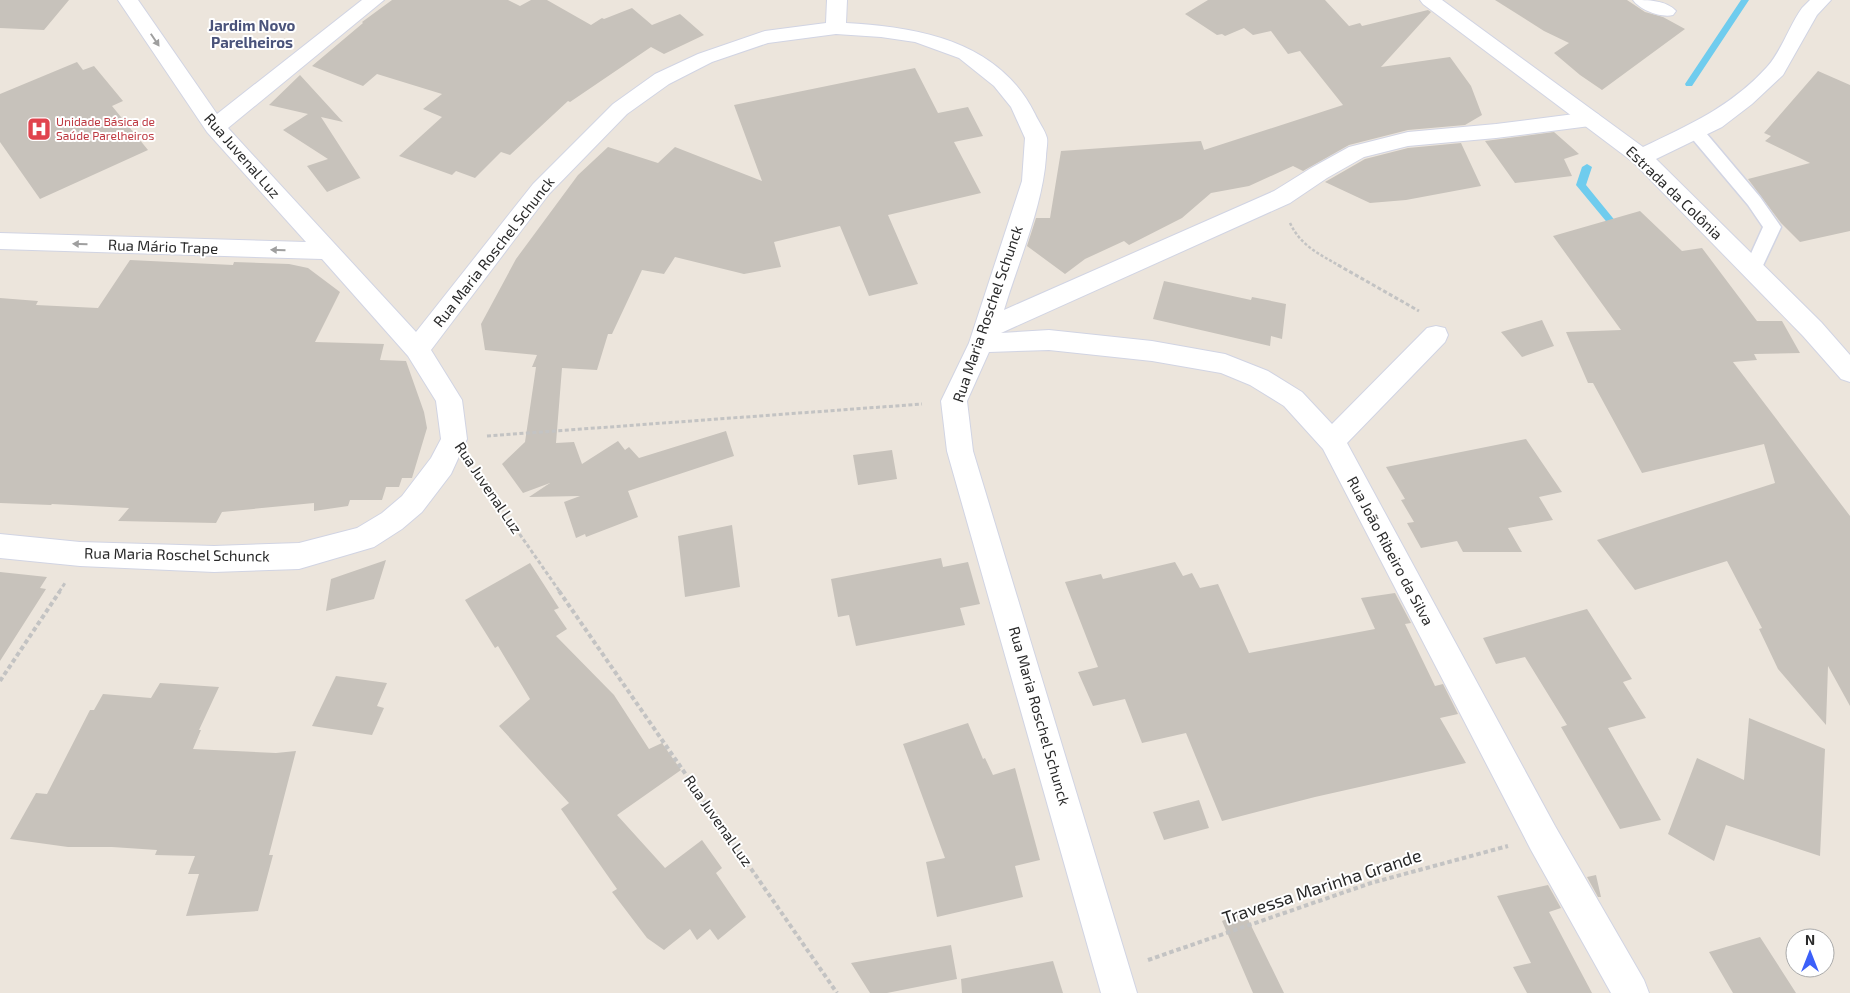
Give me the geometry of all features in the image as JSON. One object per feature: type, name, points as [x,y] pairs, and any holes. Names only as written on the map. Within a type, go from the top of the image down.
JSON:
[{"type":"street","name":"Rua Juvenal Luz","points":[[128,0],[215,127],[326,252],[417,349],[449,400],[454,438]]},
{"type":"street","points":[[215,127],[374,0]]},
{"type":"street","points":[[836,28],[837,0]]},
{"type":"street","name":"Estrada da Colônia","points":[[1430,0],[1641,157],[1812,329],[1850,372]]},
{"type":"street","points":[[1643,0],[1666,12]]},
{"type":"street","points":[[1641,157],[1714,122],[1776,70],[1810,12],[1821,0]]},
{"type":"street","name":"Rua Maria Roschel Schunck","points":[[417,349],[541,189],[620,109],[662,78],[704,58],[765,37],[836,28],[882,31],[919,37],[966,54],[1000,81],[1020,104],[1036,138],[1034,181],[983,336],[954,401],[960,451],[1018,644],[1115,983]]},
{"type":"street","points":[[983,336],[1282,196],[1357,152],[1399,141],[1590,119]]},
{"type":"street","name":"Rua Mário Trape","points":[[0,242],[326,252]]},
{"type":"street","points":[[1332,442],[1436,335]]},
{"type":"street","name":"Rua João Ribeiro da Silva","points":[[983,336],[1152,350],[1225,364],[1259,378],[1293,398],[1332,442],[1543,838],[1631,993]]},
{"type":"street","name":"Rua Maria Roschel Schunck","points":[[0,546],[80,554],[248,559],[299,556],[364,538],[392,521],[412,504],[441,466],[454,438]]},
{"type":"lane","points":[[1695,131],[1754,201],[1772,227],[1752,269]]},
{"type":"path","points":[[1282,196],[1296,236],[1308,248],[1430,318],[1436,327],[1436,335]]},
{"type":"path","points":[[454,438],[954,401]]},
{"type":"path","name":"Rua Juvenal Luz","points":[[454,438],[836,993]]},
{"type":"path","points":[[0,681],[60,591],[80,554]]},
{"type":"path","name":"Travessa Marinha Grande","points":[[1115,983],[1321,899],[1474,853],[1543,838]]},
{"type":"building","points":[[0,0],[69,0],[44,30],[0,28]]},
{"type":"building","points":[[392,0],[508,0],[520,6],[531,0],[547,0],[591,25],[602,18],[604,19],[632,8],[652,25],[680,14],[704,35],[664,54],[651,47],[570,102],[568,101],[510,155],[501,152],[475,178],[456,171],[452,175],[399,156],[442,117],[423,109],[442,94],[377,74],[363,86],[312,66],[362,22]]},
{"type":"building","points":[[1208,0],[1325,0],[1349,26],[1360,23],[1362,26],[1428,10],[1431,12],[1381,67],[1450,57],[1471,86],[1482,115],[1465,125],[1408,130],[1349,145],[1303,171],[1293,166],[1249,186],[1211,193],[1182,218],[1129,245],[1124,241],[1085,259],[1065,274],[1027,246],[1036,218],[1050,218],[1061,151],[1201,141],[1204,150],[1343,105],[1300,51],[1288,54],[1271,31],[1253,35],[1244,28],[1225,36],[1222,34],[1217,35],[1185,14]]},
{"type":"building","points":[[1495,0],[1627,0],[1645,12],[1663,17],[1685,29],[1602,90],[1580,75],[1554,53],[1569,43],[1544,31]]},
{"type":"building","points":[[77,62],[83,70],[94,66],[123,101],[112,106],[148,150],[40,199],[0,142],[0,94]]},
{"type":"building","points":[[915,68],[938,113],[968,107],[983,136],[954,142],[981,193],[888,215],[918,284],[869,296],[840,226],[774,242],[781,267],[744,274],[675,257],[664,274],[642,270],[612,334],[608,334],[597,370],[562,368],[556,443],[574,442],[582,464],[618,441],[625,450],[629,447],[639,458],[726,431],[734,456],[628,491],[638,517],[586,537],[585,534],[576,538],[564,502],[580,496],[529,497],[550,483],[523,493],[502,464],[525,442],[536,367],[532,367],[537,355],[485,350],[481,324],[516,259],[578,175],[608,147],[658,163],[675,147],[762,181],[734,105]]},
{"type":"building","points":[[1818,71],[1850,85],[1850,231],[1800,242],[1781,223],[1748,179],[1810,163],[1765,141],[1771,136],[1764,133]]},
{"type":"building","points":[[300,75],[343,122],[321,117],[361,179],[327,192],[307,166],[328,159],[283,130],[308,114],[269,105]]},
{"type":"building","points":[[1554,132],[1579,154],[1564,159],[1572,176],[1515,183],[1485,141]]},
{"type":"building","points":[[1461,143],[1481,186],[1406,200],[1370,203],[1325,182],[1365,159],[1408,148]]},
{"type":"building","points":[[1640,211],[1682,251],[1702,248],[1757,321],[1782,321],[1800,353],[1754,354],[1757,360],[1733,362],[1850,516],[1850,706],[1828,666],[1826,725],[1778,669],[1759,629],[1762,628],[1727,561],[1635,590],[1597,540],[1775,483],[1764,444],[1642,473],[1593,383],[1588,383],[1566,332],[1621,330],[1553,236]]},
{"type":"building","points":[[130,260],[233,265],[234,262],[289,264],[308,268],[340,292],[315,342],[384,344],[380,360],[406,361],[424,412],[427,428],[412,478],[402,478],[399,487],[386,487],[382,500],[350,500],[348,506],[314,511],[314,503],[222,512],[216,523],[118,521],[129,508],[0,503],[0,298],[38,301],[36,305],[98,308]]},
{"type":"building","points":[[1164,281],[1251,300],[1252,297],[1286,304],[1282,339],[1271,336],[1270,346],[1153,319]]},
{"type":"building","points":[[1542,320],[1554,346],[1522,357],[1501,332]]},
{"type":"building","points":[[1526,439],[1562,492],[1539,497],[1553,520],[1508,528],[1522,552],[1463,552],[1457,541],[1421,548],[1407,523],[1414,522],[1401,500],[1405,499],[1386,467]]},
{"type":"building","points":[[892,450],[897,479],[858,485],[853,455]]},
{"type":"building","points":[[732,525],[740,587],[685,597],[678,536]]},
{"type":"building","points":[[941,558],[943,567],[968,562],[980,604],[960,608],[965,625],[856,646],[849,615],[838,617],[831,579]]},
{"type":"building","points":[[386,560],[374,599],[326,611],[331,579]]},
{"type":"building","points":[[1175,562],[1183,576],[1192,573],[1200,588],[1218,584],[1249,653],[1375,629],[1361,598],[1395,593],[1411,623],[1405,624],[1435,686],[1443,684],[1458,714],[1440,718],[1466,763],[1315,797],[1222,821],[1186,733],[1142,743],[1125,699],[1093,706],[1078,672],[1098,667],[1065,582],[1101,574],[1103,579]]},
{"type":"building","points":[[530,563],[559,608],[554,610],[567,629],[556,636],[614,695],[649,749],[662,743],[681,770],[617,815],[665,868],[702,840],[722,868],[716,873],[746,917],[718,940],[710,929],[697,940],[690,929],[664,950],[647,938],[612,892],[617,889],[561,809],[569,803],[499,726],[530,699],[498,646],[495,648],[465,600]]},
{"type":"building","points":[[0,572],[47,577],[40,588],[46,589],[0,661]]},
{"type":"building","points":[[1587,609],[1632,679],[1623,682],[1646,718],[1608,728],[1661,820],[1620,829],[1561,727],[1567,725],[1525,657],[1496,664],[1483,638]]},
{"type":"building","points":[[336,676],[387,683],[377,706],[384,708],[372,735],[312,726]]},
{"type":"building","points":[[160,683],[219,687],[199,730],[201,730],[193,749],[276,753],[296,751],[269,855],[273,855],[258,911],[186,916],[199,874],[188,874],[195,856],[155,855],[157,850],[68,847],[10,839],[36,793],[47,794],[90,710],[94,710],[103,694],[151,698]]},
{"type":"building","points":[[1749,718],[1825,749],[1820,856],[1726,825],[1714,861],[1668,834],[1697,758],[1744,780]]},
{"type":"building","points":[[968,723],[983,759],[985,758],[993,775],[1015,768],[1040,860],[1015,866],[1023,897],[937,917],[926,862],[945,858],[903,744]]},
{"type":"building","points":[[1199,800],[1209,828],[1164,840],[1153,812]]},
{"type":"building","points":[[1596,875],[1601,897],[1598,897],[1587,877]]},
{"type":"building","points":[[1548,885],[1561,908],[1549,912],[1592,993],[1527,993],[1513,967],[1531,963],[1497,896]]},
{"type":"building","points":[[1244,911],[1284,993],[1253,993],[1222,921]]},
{"type":"building","points":[[1760,937],[1796,993],[1733,993],[1709,952]]},
{"type":"building","points":[[951,945],[957,979],[887,993],[870,993],[851,963]]},
{"type":"building","points":[[1053,961],[1063,993],[962,993],[961,979]]},
{"type":"waterway","points":[[1689,84],[1745,0]]},
{"type":"waterway","points":[[1587,167],[1581,185],[1618,230]]},
{"type":"place","name":"Unidade Básica de Saúde Parelheiros","points":[[39,129]]},
{"type":"district","name":"Jardim Novo Parelheiros","points":[[252,34]]}]
